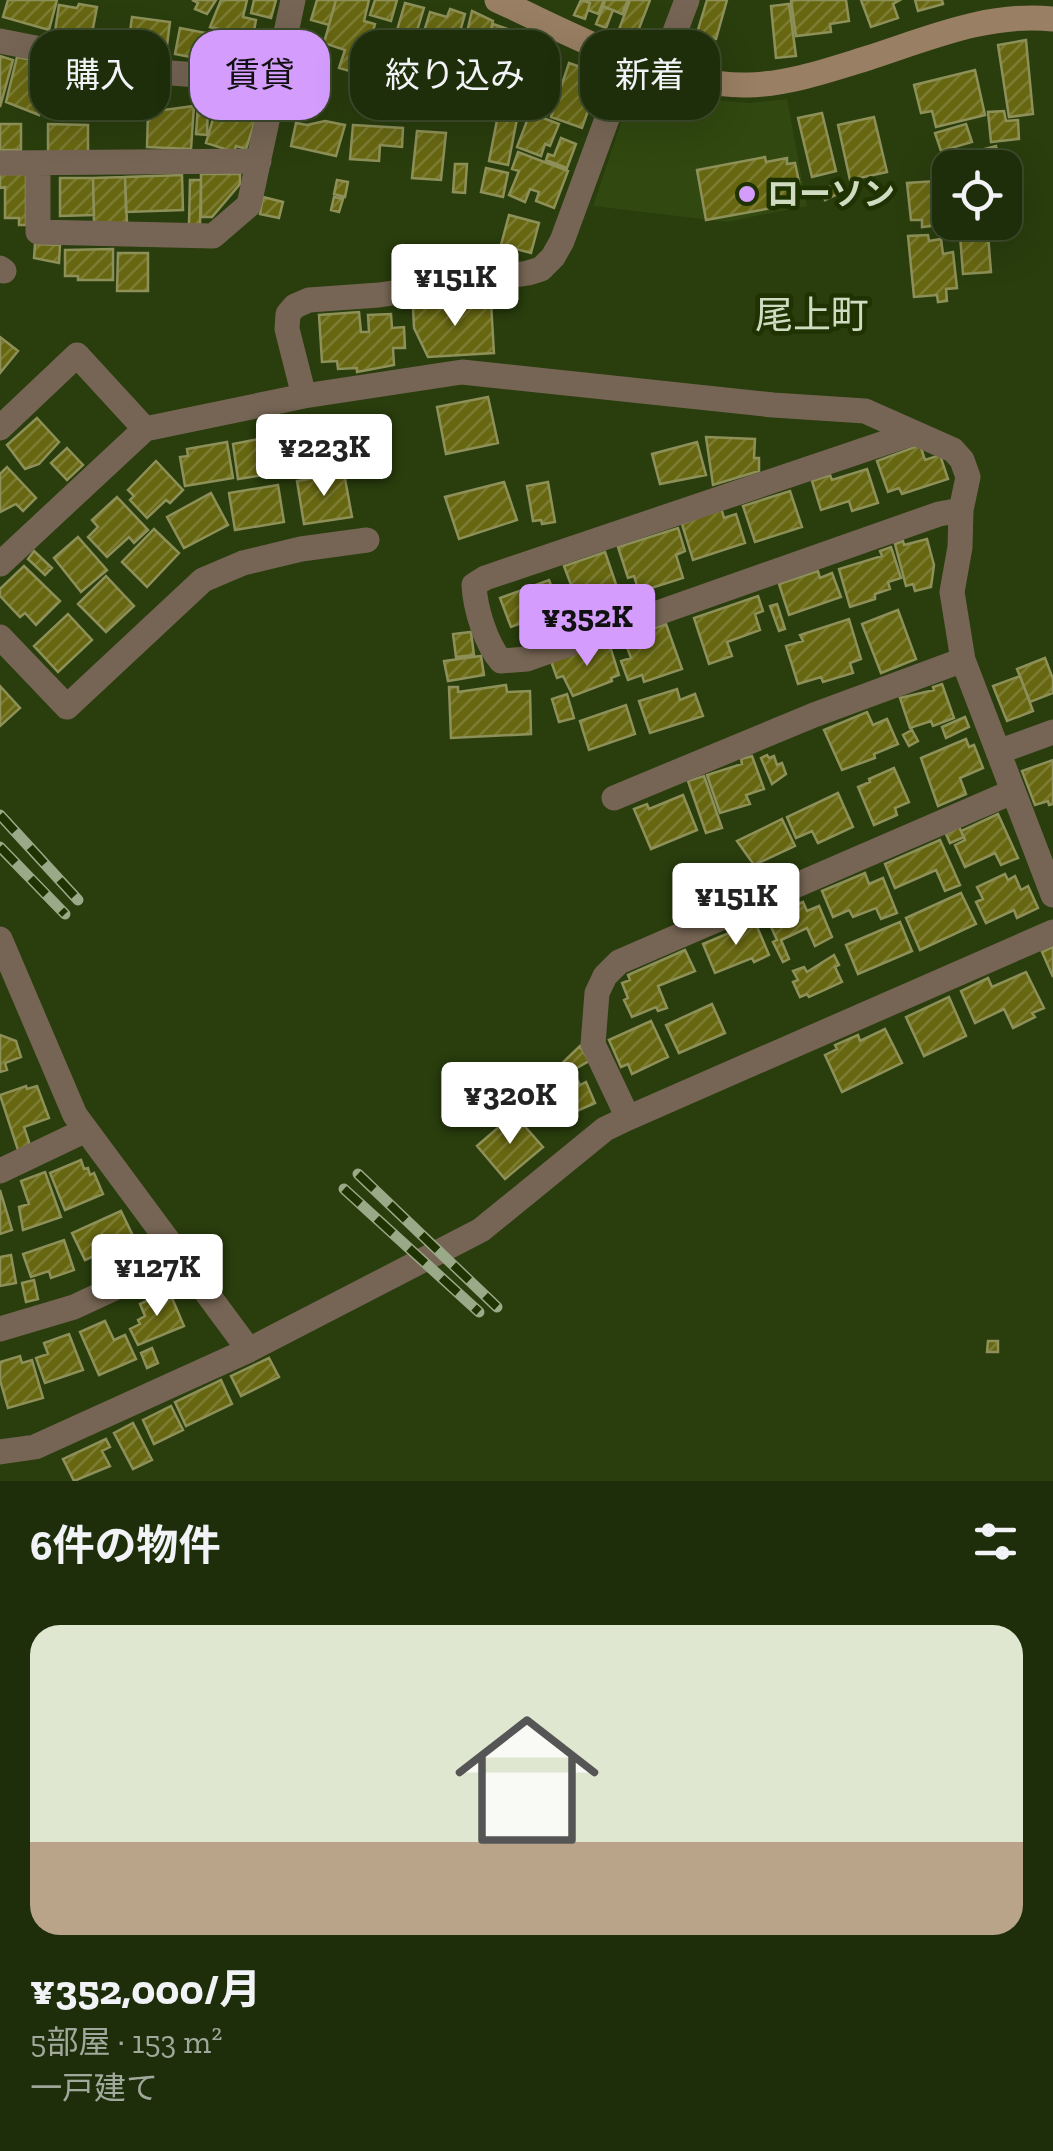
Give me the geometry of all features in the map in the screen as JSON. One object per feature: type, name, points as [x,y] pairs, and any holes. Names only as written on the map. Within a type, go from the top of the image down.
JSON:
[{"type":"street","points":[[287,30],[293,0]]},
{"type":"street","points":[[496,0],[580,38]]},
{"type":"street","points":[[676,30],[687,0]]},
{"type":"street","points":[[720,83],[766,83],[798,78],[1002,19],[1053,18]]},
{"type":"street","points":[[0,41],[158,72],[190,74]]},
{"type":"street","points":[[38,163],[38,232],[213,236],[249,205],[268,120]]},
{"type":"street","points":[[304,396],[287,329],[288,314],[294,306],[309,300],[379,294],[540,269],[553,257],[572,219],[607,120]]},
{"type":"street","points":[[0,163],[259,161]]},
{"type":"street","points":[[0,428],[77,354],[145,430]]},
{"type":"street","points":[[0,564],[145,430],[304,396],[462,372],[772,405],[865,410],[953,450],[962,460],[968,476],[952,592],[963,660],[1053,895]]},
{"type":"street","points":[[914,434],[485,578],[474,585],[474,596],[493,652],[501,660],[527,658],[939,514],[961,510]]},
{"type":"street","points":[[0,637],[68,707],[203,580],[243,563],[301,549],[367,540]]},
{"type":"street","points":[[614,798],[814,715],[963,660]]},
{"type":"street","points":[[998,752],[1053,732]]},
{"type":"street","points":[[628,1118],[594,1044],[597,993],[604,976],[619,962],[1012,792]]},
{"type":"street","points":[[0,1452],[36,1447],[248,1350],[481,1230],[605,1129],[1053,932]]},
{"type":"street","points":[[0,939],[75,1115],[248,1350]]},
{"type":"street","points":[[0,1006],[25,996]]},
{"type":"street","points":[[0,1171],[86,1130]]},
{"type":"street","points":[[0,1329],[74,1307],[179,1258]]},
{"type":"shaded area","points":[[787,99],[807,206],[727,222],[593,206],[622,120],[720,120],[720,101],[749,103]]},
{"type":"building","points":[[8,0],[57,0],[49,30],[3,17]]},
{"type":"building","points":[[192,0],[216,0],[207,14],[195,9],[198,3]]},
{"type":"building","points":[[221,0],[247,0],[243,17],[256,20],[254,30],[210,27]]},
{"type":"building","points":[[254,0],[276,0],[271,18],[251,13]]},
{"type":"building","points":[[317,0],[336,0],[329,25],[311,20]]},
{"type":"building","points":[[336,0],[369,0],[364,21],[375,24],[373,30],[350,30],[350,71],[339,68],[345,50],[330,45],[328,30]]},
{"type":"building","points":[[375,0],[397,0],[391,21],[370,15]]},
{"type":"building","points":[[581,0],[590,3],[585,19],[574,15]]},
{"type":"building","points":[[582,0],[604,0],[598,14],[588,10],[590,3]]},
{"type":"building","points":[[605,0],[628,0],[622,14],[603,6]]},
{"type":"building","points":[[630,0],[650,0],[638,30],[619,30]]},
{"type":"building","points":[[707,0],[727,0],[719,30],[698,30]]},
{"type":"building","points":[[791,0],[846,0],[849,21],[830,24],[831,32],[796,36]]},
{"type":"building","points":[[861,0],[900,0],[893,4],[898,18],[871,27]]},
{"type":"building","points":[[915,0],[942,0],[943,4],[918,11]]},
{"type":"building","points":[[405,3],[424,8],[417,30],[397,30]]},
{"type":"building","points":[[79,4],[97,7],[93,30],[55,30],[59,5],[77,8]]},
{"type":"building","points":[[789,4],[796,56],[776,58],[771,6]]},
{"type":"building","points":[[603,7],[613,10],[606,28],[596,24]]},
{"type":"building","points":[[450,9],[465,14],[460,30],[424,30],[430,12],[447,17]]},
{"type":"building","points":[[472,11],[493,21],[491,30],[467,30]]},
{"type":"building","points":[[132,17],[170,22],[169,30],[130,30]]},
{"type":"building","points":[[180,28],[190,30],[190,57],[175,54]]},
{"type":"building","points":[[1026,40],[1033,114],[1009,117],[998,45]]},
{"type":"building","points":[[0,56],[13,60],[0,107]]},
{"type":"building","points":[[17,57],[30,60],[30,111],[6,102]]},
{"type":"building","points":[[569,63],[580,67],[580,120],[585,120],[582,128],[559,120],[560,90]]},
{"type":"building","points":[[975,70],[985,115],[936,127],[932,111],[921,113],[914,85]]},
{"type":"building","points":[[190,107],[191,149],[147,147],[148,120],[170,120],[170,109]]},
{"type":"building","points":[[1004,111],[1006,121],[1018,120],[1019,139],[991,142],[988,112]]},
{"type":"building","points":[[822,113],[836,171],[812,177],[798,118]]},
{"type":"building","points":[[874,117],[887,172],[850,180],[838,125]]},
{"type":"building","points":[[197,120],[208,120],[207,135],[196,134]]},
{"type":"building","points":[[213,120],[255,120],[246,149],[236,146],[234,152],[206,143]]},
{"type":"building","points":[[497,120],[517,120],[508,165],[489,161]]},
{"type":"building","points":[[527,120],[559,124],[541,156],[517,147]]},
{"type":"building","points":[[325,121],[345,125],[336,156],[291,146],[296,123]]},
{"type":"building","points":[[0,124],[21,124],[21,150],[0,153]]},
{"type":"building","points":[[48,124],[88,125],[88,153],[48,153]]},
{"type":"building","points":[[966,124],[972,142],[941,150],[935,133]]},
{"type":"building","points":[[353,125],[403,128],[402,147],[380,145],[379,161],[350,159]]},
{"type":"building","points":[[417,131],[446,133],[441,180],[412,178]]},
{"type":"building","points":[[561,138],[576,144],[567,168],[546,160],[548,154],[554,156]]},
{"type":"building","points":[[518,152],[568,171],[554,208],[536,201],[539,192],[530,189],[525,202],[509,195],[519,171],[512,169]]},
{"type":"building","name":"ローソン","points":[[765,157],[766,162],[787,158],[787,164],[795,163],[799,182],[791,183],[794,204],[706,220],[697,170]]},
{"type":"building","points":[[455,164],[467,164],[465,193],[453,192]]},
{"type":"building","points":[[486,168],[508,173],[503,197],[481,192]]},
{"type":"building","points":[[0,174],[26,174],[26,225],[19,225],[19,218],[5,218],[5,187],[0,188]]},
{"type":"building","points":[[201,174],[240,174],[240,184],[212,217],[201,217]]},
{"type":"building","points":[[182,175],[183,210],[126,212],[125,177]]},
{"type":"building","points":[[125,177],[127,223],[94,224],[93,178]]},
{"type":"building","points":[[60,178],[93,178],[94,215],[60,216]]},
{"type":"building","points":[[190,180],[201,180],[200,225],[189,225]]},
{"type":"building","points":[[337,180],[348,182],[345,197],[334,194]]},
{"type":"building","points":[[932,181],[932,226],[922,227],[922,220],[911,220],[907,183]]},
{"type":"building","points":[[835,184],[840,193],[825,200],[821,191]]},
{"type":"building","points":[[263,197],[283,202],[279,218],[260,214]]},
{"type":"building","points":[[334,197],[343,199],[339,212],[331,210]]},
{"type":"building","points":[[509,215],[539,223],[531,253],[501,245]]},
{"type":"building","points":[[928,235],[929,241],[941,240],[943,254],[953,252],[957,288],[946,289],[947,301],[938,302],[937,295],[914,297],[908,236]]},
{"type":"building","points":[[960,240],[988,240],[991,272],[963,274]]},
{"type":"building","points":[[35,244],[60,245],[59,263],[34,258]]},
{"type":"building","points":[[113,249],[113,280],[65,276],[65,250]]},
{"type":"building","points":[[118,253],[148,253],[148,291],[117,291]]},
{"type":"building","points":[[491,303],[494,353],[428,357],[414,328],[413,307]]},
{"type":"building","points":[[359,312],[361,332],[369,332],[368,315],[391,314],[392,328],[404,327],[405,348],[393,348],[394,365],[357,372],[357,368],[338,369],[337,361],[322,362],[319,315]]},
{"type":"building","points":[[0,337],[18,351],[0,373]]},
{"type":"building","points":[[488,397],[498,443],[446,454],[437,407]]},
{"type":"building","points":[[37,418],[59,442],[39,464],[25,469],[7,445]]},
{"type":"building","points":[[279,435],[284,472],[238,479],[233,444]]},
{"type":"building","points":[[706,437],[755,439],[754,458],[759,458],[759,471],[713,485]]},
{"type":"building","points":[[227,442],[233,478],[185,486],[180,457],[188,456],[187,449]]},
{"type":"building","points":[[697,442],[706,475],[660,484],[652,454]]},
{"type":"building","points":[[920,445],[925,460],[940,455],[948,479],[902,494],[899,488],[888,492],[877,461]]},
{"type":"building","points":[[67,448],[83,465],[67,480],[51,463]]},
{"type":"building","points":[[156,461],[183,490],[147,518],[130,500],[134,496],[128,490]]},
{"type":"building","points":[[7,467],[36,498],[23,511],[16,504],[0,512],[0,474]]},
{"type":"building","points":[[867,469],[878,503],[852,511],[849,501],[821,510],[812,481],[830,475],[832,480]]},
{"type":"building","points":[[344,473],[352,517],[304,524],[297,481]]},
{"type":"building","points":[[504,482],[517,520],[459,539],[445,497]]},
{"type":"building","points":[[548,482],[555,522],[542,524],[541,520],[533,521],[527,486]]},
{"type":"building","points":[[278,485],[284,522],[235,530],[229,493]]},
{"type":"building","points":[[790,491],[802,527],[755,542],[743,506]]},
{"type":"building","points":[[211,493],[228,525],[184,548],[167,517]]},
{"type":"building","points":[[117,497],[148,530],[134,543],[129,537],[107,557],[88,537],[98,527],[92,520]]},
{"type":"building","points":[[721,508],[724,518],[736,514],[745,543],[693,560],[682,524]]},
{"type":"building","points":[[678,528],[685,551],[676,555],[683,578],[639,592],[634,576],[628,578],[618,547]]},
{"type":"building","points":[[154,529],[179,553],[147,587],[122,562]]},
{"type":"building","points":[[78,537],[107,570],[81,592],[54,558]]},
{"type":"building","points":[[927,539],[934,565],[931,587],[915,591],[913,584],[906,586],[895,544]]},
{"type":"building","points":[[891,547],[901,578],[888,582],[890,589],[875,594],[875,599],[850,607],[839,569],[882,556],[880,551]]},
{"type":"building","points":[[34,551],[52,568],[45,575],[28,559]]},
{"type":"building","points":[[605,552],[620,596],[580,609],[564,566]]},
{"type":"building","points":[[24,566],[60,601],[36,625],[25,613],[20,617],[0,596],[0,589]]},
{"type":"building","points":[[818,571],[820,578],[832,573],[841,597],[789,615],[779,584]]},
{"type":"building","points":[[106,576],[134,606],[106,632],[78,604]]},
{"type":"building","points":[[549,580],[560,609],[511,627],[500,598]]},
{"type":"building","points":[[758,596],[763,611],[755,614],[760,630],[727,642],[732,656],[709,664],[694,618]]},
{"type":"building","points":[[777,604],[785,629],[779,631],[770,606]]},
{"type":"building","points":[[898,610],[916,659],[881,673],[862,624]]},
{"type":"building","points":[[68,614],[92,640],[58,672],[34,646]]},
{"type":"building","points":[[849,619],[861,659],[850,663],[853,673],[798,684],[786,646],[803,641],[800,635]]},
{"type":"building","points":[[666,624],[682,669],[644,682],[642,675],[628,680],[621,661],[631,658],[624,639]]},
{"type":"building","points":[[471,632],[474,655],[456,657],[453,634]]},
{"type":"building","points":[[609,643],[619,675],[573,696],[563,676],[557,678],[551,661]]},
{"type":"building","points":[[481,656],[484,675],[448,681],[444,661]]},
{"type":"building","points":[[1045,658],[1053,679],[1053,693],[1030,702],[1017,669]]},
{"type":"building","points":[[1020,676],[1033,711],[1007,721],[993,686]]},
{"type":"building","points":[[942,684],[954,718],[933,726],[931,721],[910,728],[900,698],[934,690]]},
{"type":"building","points":[[506,685],[507,692],[530,691],[531,734],[451,738],[449,687],[458,687],[458,692]]},
{"type":"building","points":[[0,686],[20,708],[0,726]]},
{"type":"building","points":[[677,689],[680,700],[695,694],[703,716],[650,733],[639,701]]},
{"type":"building","points":[[567,694],[574,718],[559,722],[552,699]]},
{"type":"building","points":[[626,705],[635,734],[589,750],[580,721]]},
{"type":"building","points":[[867,712],[873,725],[887,719],[898,744],[874,754],[875,758],[842,770],[824,730]]},
{"type":"building","points":[[965,717],[969,727],[946,738],[942,727]]},
{"type":"building","points":[[912,730],[918,741],[909,746],[903,735]]},
{"type":"building","points":[[966,739],[969,747],[974,745],[983,768],[960,778],[966,794],[938,806],[921,758]]},
{"type":"building","points":[[752,756],[764,789],[746,795],[750,804],[720,813],[707,775],[742,764],[741,759]]},
{"type":"building","points":[[774,756],[777,765],[782,763],[786,774],[772,784],[761,758]]},
{"type":"building","points":[[1053,760],[1053,804],[1048,801],[1035,805],[1022,771]]},
{"type":"building","points":[[894,768],[909,802],[895,808],[897,815],[874,825],[858,787]]},
{"type":"building","points":[[704,776],[722,828],[706,833],[688,781]]},
{"type":"building","points":[[838,793],[853,827],[818,843],[812,831],[796,838],[787,817]]},
{"type":"building","points":[[683,795],[697,830],[651,849],[634,809],[647,804],[649,809]]},
{"type":"building","points":[[998,814],[1018,858],[1001,865],[995,853],[965,867],[955,845],[965,840],[961,831]]},
{"type":"building","points":[[782,819],[795,846],[754,865],[737,841]]},
{"type":"building","points":[[959,827],[964,837],[950,843],[946,834]]},
{"type":"building","points":[[940,840],[960,885],[945,891],[936,870],[895,888],[885,864]]},
{"type":"building","points":[[865,873],[869,884],[883,878],[897,913],[881,919],[876,908],[853,917],[849,910],[833,917],[822,891]]},
{"type":"building","points":[[1005,874],[1008,880],[1015,876],[1021,890],[1028,886],[1038,908],[1017,918],[1014,910],[986,923],[976,902],[983,899],[977,887]]},
{"type":"building","points":[[961,893],[976,924],[920,950],[906,918]]},
{"type":"building","points":[[803,902],[807,911],[819,906],[832,937],[815,946],[807,928],[781,940],[789,959],[783,962],[767,918]]},
{"type":"building","points":[[755,922],[769,955],[715,973],[703,944]]},
{"type":"building","points":[[900,922],[912,951],[858,974],[846,945]]},
{"type":"building","points":[[1053,947],[1053,977],[1042,952]]},
{"type":"building","points":[[685,950],[695,971],[658,986],[667,1008],[658,1011],[656,1007],[632,1017],[622,983],[630,980],[628,975]]},
{"type":"building","points":[[834,955],[842,982],[809,997],[800,997],[793,971],[804,967],[807,972]]},
{"type":"building","points":[[1026,972],[1044,1008],[1032,1013],[1035,1017],[1013,1028],[1004,1009],[975,1023],[961,991],[988,978],[992,987]]},
{"type":"building","points":[[949,997],[966,1036],[924,1056],[906,1017]]},
{"type":"building","points":[[712,1004],[725,1033],[679,1053],[666,1025]]},
{"type":"building","points":[[651,1021],[668,1057],[632,1074],[628,1064],[621,1067],[609,1040]]},
{"type":"building","points":[[885,1029],[902,1063],[842,1092],[825,1055],[837,1049],[835,1045],[858,1035],[860,1041]]},
{"type":"building","points":[[0,1035],[16,1041],[21,1057],[5,1063],[7,1070],[0,1072]]},
{"type":"building","points":[[580,1046],[589,1061],[559,1078],[555,1070]]},
{"type":"building","points":[[575,1075],[580,1085],[586,1082],[595,1103],[547,1124],[537,1100],[549,1095],[546,1088]]},
{"type":"building","points":[[535,1084],[541,1091],[530,1101],[524,1095]]},
{"type":"building","points":[[37,1086],[49,1118],[24,1127],[30,1145],[18,1150],[0,1095]]},
{"type":"building","points":[[514,1114],[543,1147],[505,1179],[477,1146]]},
{"type":"building","points":[[81,1160],[90,1175],[94,1173],[103,1194],[65,1210],[50,1173]]},
{"type":"building","points":[[45,1172],[61,1217],[23,1230],[19,1207],[29,1204],[21,1181]]},
{"type":"building","points":[[0,1190],[12,1230],[0,1234]]},
{"type":"building","points":[[121,1211],[134,1238],[85,1260],[72,1233]]},
{"type":"building","points":[[64,1240],[74,1270],[51,1278],[49,1271],[31,1277],[23,1254]]},
{"type":"building","points":[[11,1255],[16,1283],[0,1286],[0,1257]]},
{"type":"building","points":[[34,1280],[38,1299],[26,1302],[22,1283]]},
{"type":"building","points":[[169,1291],[184,1326],[138,1345],[130,1329],[145,1316],[140,1304]]},
{"type":"building","points":[[105,1321],[114,1340],[125,1335],[136,1359],[99,1375],[80,1332]]},
{"type":"building","points":[[69,1334],[83,1370],[45,1383],[36,1358],[48,1354],[44,1343]]},
{"type":"building","points":[[988,1341],[998,1341],[998,1352],[987,1352]]},
{"type":"building","points":[[152,1348],[158,1363],[147,1368],[141,1353]]},
{"type":"building","points":[[20,1356],[22,1363],[32,1360],[43,1398],[8,1408],[0,1380],[0,1362]]},
{"type":"building","points":[[269,1358],[279,1377],[241,1396],[231,1376]]},
{"type":"building","points":[[221,1380],[232,1404],[186,1426],[175,1402]]},
{"type":"building","points":[[171,1406],[183,1430],[154,1444],[143,1420]]},
{"type":"building","points":[[133,1423],[152,1460],[133,1469],[114,1433]]},
{"type":"building","points":[[106,1439],[110,1447],[102,1451],[110,1466],[74,1481],[63,1459]]},
{"type":"railway","points":[[0,815],[78,900]]},
{"type":"railway","points":[[0,847],[65,914]]},
{"type":"railway","points":[[358,1174],[497,1307]]},
{"type":"railway","points":[[344,1189],[479,1312]]},
{"type":"place","name":"ローソン","points":[[747,194]]},
{"type":"district","name":"尾上町","points":[[812,315]]}]
